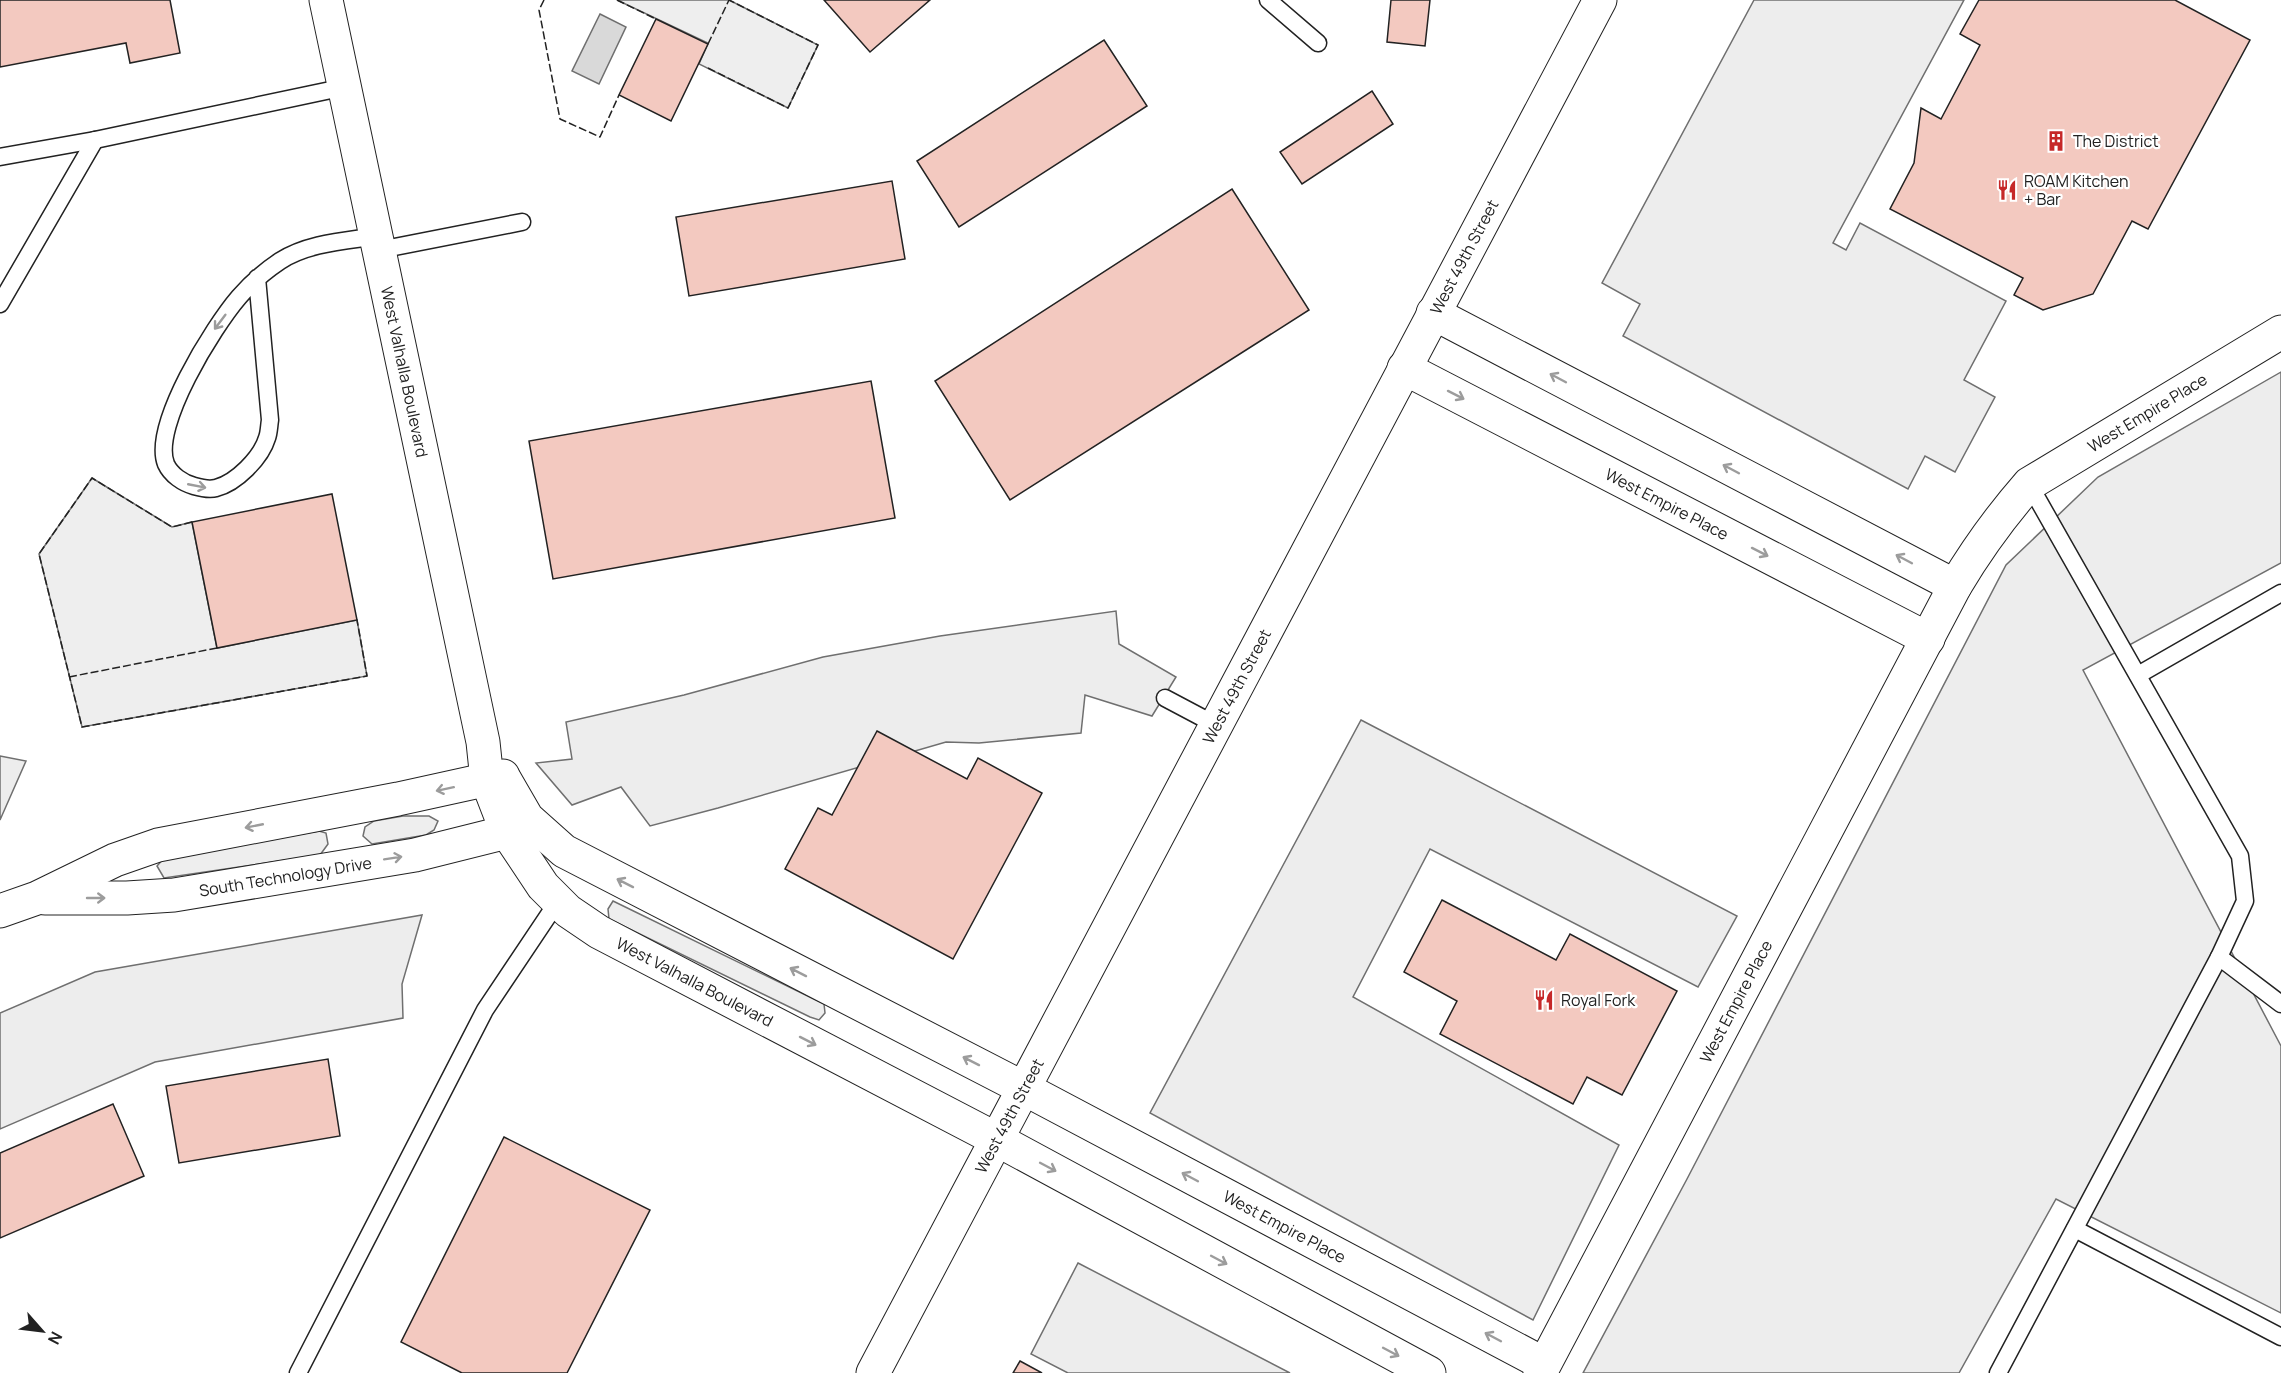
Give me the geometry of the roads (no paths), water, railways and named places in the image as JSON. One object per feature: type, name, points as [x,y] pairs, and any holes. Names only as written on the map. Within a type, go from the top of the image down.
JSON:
[{"type":"street","name":"West Valhalla Boulevard","points":[[327,0],[483,742],[495,778],[543,886],[568,911],[599,932],[996,1139]]},
{"type":"street","name":"West 49th Street","points":[[873,1373],[1600,0]]},
{"type":"street","points":[[1433,313],[1956,586]]},
{"type":"street","name":"West Empire Place","points":[[1023,1088],[1542,1369],[1977,549],[2004,512],[2029,484],[2281,332]]},
{"type":"street","name":"West Empire Place","points":[[1404,368],[1928,639]]},
{"type":"street","name":"South Technology Drive","points":[[0,911],[37,898],[115,860],[158,845],[495,778]]},
{"type":"street","name":"West Valhalla Boulevard","points":[[517,825],[1023,1088]]},
{"type":"street","name":"South Technology Drive","points":[[37,898],[128,898],[174,895],[415,855],[517,825]]},
{"type":"street","points":[[996,1139],[1429,1373]]},
{"type":"lane","points":[[1268,0],[1318,43]]},
{"type":"lane","points":[[0,157],[95,140],[345,87]]},
{"type":"lane","points":[[0,304],[95,140]]},
{"type":"lane","points":[[257,278],[270,420],[267,439],[260,453],[243,471],[226,484],[215,488],[202,488],[187,484],[175,476],[166,464],[164,444],[172,414],[189,374],[212,333],[238,298],[257,278],[282,260],[317,246],[378,243],[522,222]]},
{"type":"lane","points":[[1998,1373],[2219,957],[2245,901],[2240,856],[2029,484]]},
{"type":"lane","points":[[2138,675],[2281,593]]},
{"type":"lane","points":[[1165,698],[1216,725]]},
{"type":"lane","points":[[298,1373],[485,1010],[558,901]]},
{"type":"lane","points":[[2219,957],[2281,1004]]},
{"type":"lane","points":[[2074,1229],[2281,1337]]},
{"type":"place","name":"The District","points":[[2056,141]]},
{"type":"place","name":"ROAM Kitchen + Bar","points":[[2007,190]]},
{"type":"place","name":"Royal Fork","points":[[1544,1000]]}]
